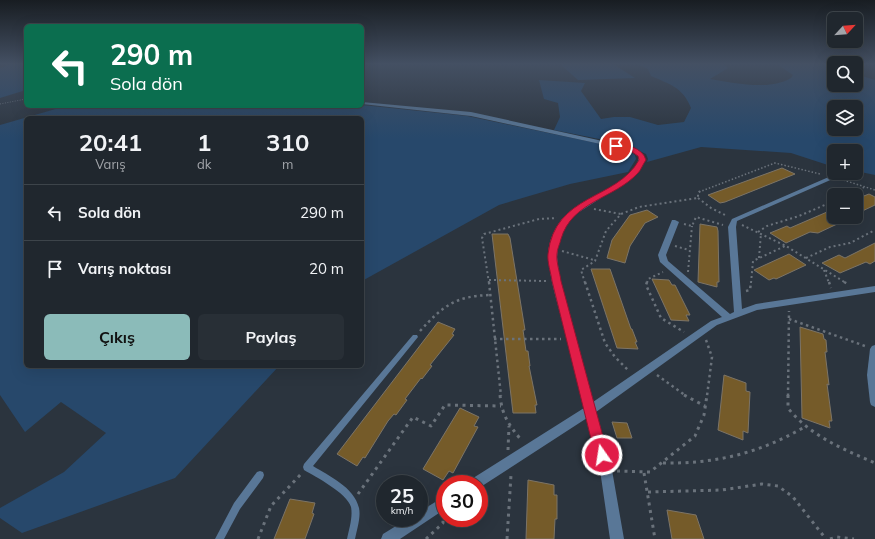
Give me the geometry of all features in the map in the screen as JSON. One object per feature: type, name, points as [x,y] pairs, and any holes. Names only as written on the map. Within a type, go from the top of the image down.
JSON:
[{"type":"street","points":[[364,103],[471,114],[630,148],[641,155],[642,160],[636,172],[612,189],[584,203],[566,219],[553,248],[553,262],[556,281],[606,470],[617,539]]},
{"type":"street","points":[[738,313],[735,295],[733,223],[827,180]]},
{"type":"street","points":[[675,222],[662,259],[728,317]]},
{"type":"street","points":[[488,475],[591,410],[697,334],[728,317],[756,307],[875,289]]},
{"type":"street","points":[[875,350],[872,375],[875,402]]},
{"type":"street","points":[[388,539],[436,508]]},
{"type":"lane","points":[[351,539],[355,521],[353,502],[348,494],[307,467],[415,337]]},
{"type":"lane","points":[[219,539],[243,496],[260,475]]},
{"type":"path","points":[[0,104],[24,99]]},
{"type":"path","points":[[843,180],[875,190]]},
{"type":"path","points":[[698,198],[733,223]]},
{"type":"path","points":[[584,203],[599,211],[620,214]]},
{"type":"path","points":[[759,232],[767,226],[799,216],[827,203]]},
{"type":"path","points":[[688,281],[689,250],[692,226],[696,217],[733,223],[759,232],[786,246],[859,291]]},
{"type":"path","points":[[529,448],[509,425],[501,406],[489,280],[482,238],[484,234],[539,219],[566,219]]},
{"type":"path","points":[[675,222],[692,226]]},
{"type":"path","points":[[806,258],[830,247],[850,243],[875,230]]},
{"type":"path","points":[[759,232],[759,258]]},
{"type":"path","points":[[666,244],[689,250]]},
{"type":"path","points":[[735,295],[750,290],[753,261],[786,246]]},
{"type":"path","points":[[553,248],[595,261]]},
{"type":"path","points":[[606,470],[644,474],[655,469],[695,436],[706,406],[712,357],[697,334],[661,318],[657,314],[646,285],[648,278],[672,269]]},
{"type":"path","points":[[823,269],[834,295]]},
{"type":"path","points":[[489,280],[556,281]]},
{"type":"path","points":[[415,337],[433,317],[456,299],[466,295],[490,295]]},
{"type":"path","points":[[789,302],[788,403],[792,413],[806,426],[830,442],[875,463]]},
{"type":"path","points":[[789,319],[875,350]]},
{"type":"path","points":[[494,339],[572,339]]},
{"type":"path","points":[[649,367],[680,393],[706,406]]},
{"type":"path","points":[[353,502],[413,417],[431,426],[445,405],[501,406]]},
{"type":"path","points":[[507,539],[510,461],[509,425]]},
{"type":"path","points":[[662,462],[705,464],[724,460],[761,449],[793,434],[806,426]]},
{"type":"path","points":[[258,539],[271,506],[307,467]]},
{"type":"path","points":[[644,474],[655,539]]},
{"type":"path","points":[[648,492],[722,490],[762,484],[778,486],[793,497],[826,539]]},
{"type":"path","points":[[426,539],[439,527]]},
{"type":"path","points":[[830,539],[837,537],[854,539]]},
{"type":"shaded area","points":[[0,89],[24,89],[24,91],[0,98]]},
{"type":"shaded area","points":[[541,89],[582,89],[581,91],[601,119],[630,117],[658,125],[684,122],[691,108],[684,95],[678,89],[827,89],[827,92],[863,92],[863,89],[875,89],[875,175],[863,172],[863,144],[827,144],[827,165],[791,153],[701,147],[647,162],[648,159],[646,154],[624,144],[554,130],[560,117],[558,103],[544,99]]},
{"type":"shaded area","points":[[364,105],[467,116],[625,149],[635,155],[636,159],[628,172],[570,184],[499,205],[364,280],[364,116],[31,116],[59,108],[364,108]]},
{"type":"shaded area","points":[[24,118],[24,368],[277,368],[175,478],[22,533],[0,518],[0,508],[64,472],[106,433],[61,402],[25,432],[0,395],[0,125]]},
{"type":"building","points":[[782,168],[795,174],[725,202],[720,203],[708,195]]},
{"type":"building","points":[[869,194],[875,197],[875,205],[863,211],[863,196]]},
{"type":"building","points":[[647,210],[658,217],[645,223],[630,246],[625,263],[607,258],[612,240],[630,215]]},
{"type":"building","points":[[827,212],[827,224],[837,224],[818,233],[810,232],[786,243],[770,233],[787,226],[790,228]]},
{"type":"building","points":[[700,224],[717,227],[719,282],[717,282],[717,287],[698,282]]},
{"type":"building","points":[[492,234],[508,234],[510,238],[525,330],[523,330],[526,351],[528,351],[529,366],[537,405],[535,405],[536,413],[513,413]]},
{"type":"building","points":[[875,243],[875,261],[870,264],[866,262],[840,273],[822,263],[839,255],[845,258]]},
{"type":"building","points":[[789,254],[806,265],[776,279],[774,278],[769,280],[754,270]]},
{"type":"building","points":[[591,269],[610,269],[637,342],[635,342],[638,349],[617,348]]},
{"type":"building","points":[[652,279],[669,280],[672,285],[675,285],[690,315],[686,315],[689,321],[671,320]]},
{"type":"building","points":[[438,322],[455,329],[452,334],[454,335],[430,365],[432,366],[405,399],[407,400],[396,415],[394,414],[388,421],[365,458],[363,457],[357,466],[337,454]]},
{"type":"building","points":[[800,327],[823,334],[824,339],[826,340],[827,352],[825,352],[829,385],[827,384],[832,421],[829,421],[830,428],[802,418]]},
{"type":"building","points":[[724,375],[746,383],[746,391],[750,392],[748,433],[743,431],[743,440],[718,430]]},
{"type":"building","points":[[460,408],[479,417],[474,426],[478,427],[453,473],[449,471],[446,475],[436,476],[423,469]]},
{"type":"building","points":[[612,422],[627,423],[632,438],[617,438]]},
{"type":"building","points":[[528,480],[554,485],[554,495],[557,495],[557,519],[555,519],[554,539],[526,539]]},
{"type":"building","points":[[290,499],[315,503],[312,513],[314,514],[305,539],[274,539]]},
{"type":"building","points":[[667,510],[696,515],[704,539],[672,539]]},
{"type":"route","points":[[602,455],[556,281],[552,254],[563,222],[572,213],[584,203],[619,185],[636,172],[643,158],[641,155],[630,148],[616,146]]}]
